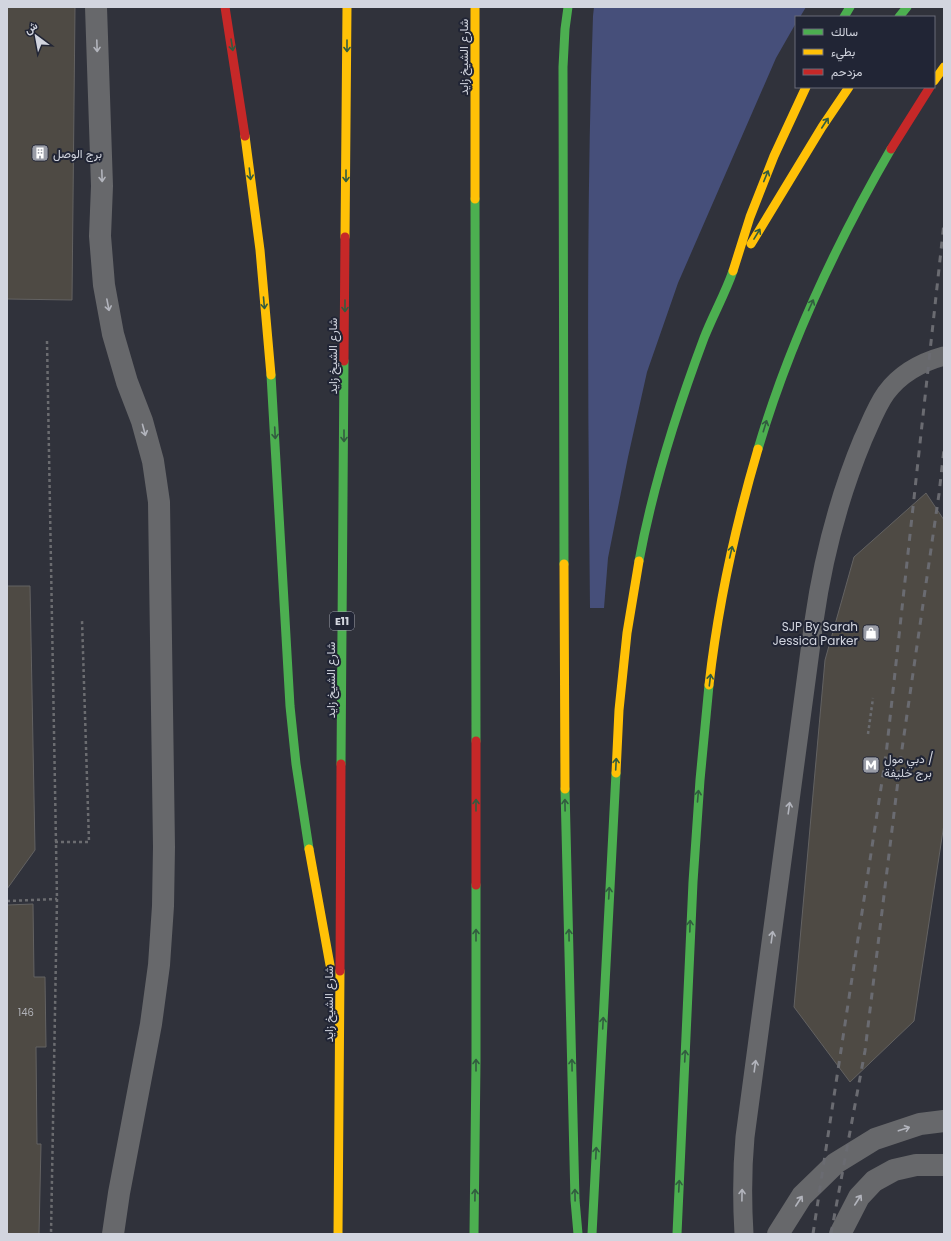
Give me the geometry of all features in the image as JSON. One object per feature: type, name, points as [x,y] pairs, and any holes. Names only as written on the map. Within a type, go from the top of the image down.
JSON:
[{"type":"highway","points":[[225,7],[236,68],[263,286],[273,395],[292,734],[340,1023]]},
{"type":"highway","name":"شارع الشيخ زايد","points":[[338,1234],[347,7]]},
{"type":"highway","name":"شارع الشيخ زايد","points":[[474,1234],[476,1061],[475,7]]},
{"type":"highway","points":[[568,7],[563,67],[565,785],[575,1200],[578,1234]]},
{"type":"highway","points":[[845,16],[850,7]]},
{"type":"highway","points":[[900,16],[907,7]]},
{"type":"highway","points":[[935,80],[944,67]]},
{"type":"highway","points":[[592,1234],[619,710],[627,634],[640,558],[657,482],[678,409],[705,336],[730,279],[750,217],[806,88]]},
{"type":"highway","points":[[730,279],[818,133],[848,88]]},
{"type":"highway","points":[[677,1234],[692,887],[698,803],[705,718],[715,639],[729,560],[750,474],[771,405],[799,330],[832,257],[869,185],[910,116],[929,88]]},
{"type":"street","points":[[96,7],[102,186],[100,236],[104,285],[113,334],[127,382],[142,421],[153,461],[159,502],[160,541],[164,846],[163,906],[159,965],[151,1024],[119,1193],[113,1234]]},
{"type":"street","points":[[778,1234],[802,1196],[836,1163],[875,1139],[920,1124],[944,1121]]},
{"type":"street","points":[[840,1234],[858,1197],[874,1181],[894,1170],[916,1165],[944,1165]]},
{"type":"lane","points":[[744,1234],[742,1170],[820,579],[842,495],[856,455],[886,392],[905,374],[928,360],[944,356]]},
{"type":"path","points":[[47,341],[56,899],[51,1234]]},
{"type":"path","points":[[55,842],[89,842],[82,620]]},
{"type":"path","points":[[868,734],[873,698]]},
{"type":"path","points":[[7,901],[56,899]]},
{"type":"shaded area","points":[[594,7],[806,7],[801,16],[795,16],[795,25],[776,58],[678,283],[647,372],[608,558],[604,608],[590,608],[588,238]]},
{"type":"building","name":"برج الوصل","points":[[7,7],[75,7],[72,300],[7,299]]},
{"type":"building","name":"دبي مول / برج خليفة","points":[[926,493],[944,520],[944,824],[914,1021],[850,1082],[794,1007],[825,660],[854,557]]},
{"type":"building","points":[[7,586],[30,586],[35,850],[7,889]]},
{"type":"building","points":[[33,904],[34,977],[45,977],[46,1047],[36,1047],[37,1144],[41,1144],[39,1234],[7,1234],[7,905]]},
{"type":"railway","points":[[813,1234],[886,755],[944,223]]},
{"type":"railway","points":[[831,1234],[865,1051],[901,756],[939,494],[944,449]]},
{"type":"traffic: fast","points":[[564,564],[563,67],[568,7]]},
{"type":"traffic: fast","points":[[845,16],[850,7]]},
{"type":"traffic: fast","points":[[900,16],[907,7]]},
{"type":"traffic: fast","points":[[758,449],[770,410],[799,333],[851,221],[891,149]]},
{"type":"traffic: fast","points":[[475,199],[476,741]]},
{"type":"traffic: fast","points":[[639,561],[651,504],[675,420],[704,338],[733,271]]},
{"type":"traffic: fast","points":[[341,764],[344,361]]},
{"type":"traffic: fast","points":[[271,375],[290,706],[296,764],[309,849]]},
{"type":"traffic: fast","points":[[677,1234],[693,882],[700,780],[709,685]]},
{"type":"traffic: fast","points":[[592,1234],[616,773]]},
{"type":"traffic: fast","points":[[565,789],[575,1200],[578,1234]]},
{"type":"traffic: fast","points":[[474,1234],[476,885]]},
{"type":"traffic: slow","points":[[345,237],[347,7]]},
{"type":"traffic: slow","points":[[475,7],[475,199]]},
{"type":"traffic: slow","points":[[935,80],[944,67]]},
{"type":"traffic: slow","points":[[733,271],[750,217],[774,156],[806,88]]},
{"type":"traffic: slow","points":[[751,244],[822,127],[848,88]]},
{"type":"traffic: slow","points":[[245,136],[260,250],[271,375]]},
{"type":"traffic: slow","points":[[709,685],[717,625],[728,566],[758,449]]},
{"type":"traffic: slow","points":[[616,773],[619,710],[627,633],[639,561]]},
{"type":"traffic: slow","points":[[564,564],[565,789]]},
{"type":"traffic: slow","points":[[309,849],[330,965]]},
{"type":"traffic: slow","points":[[338,1234],[340,971]]},
{"type":"traffic: jam","points":[[225,7],[245,136]]},
{"type":"traffic: jam","points":[[891,149],[929,88]]},
{"type":"traffic: jam","points":[[344,361],[345,237]]},
{"type":"traffic: jam","points":[[476,741],[476,885]]},
{"type":"traffic: jam","points":[[340,971],[341,764]]},
{"type":"place","name":"برج الوصل","points":[[40,153]]},
{"type":"place","name":"SJP By Sarah Jessica Parker","points":[[871,633]]},
{"type":"place","name":"دبي مول / برج خليفة","points":[[871,765]]}]
